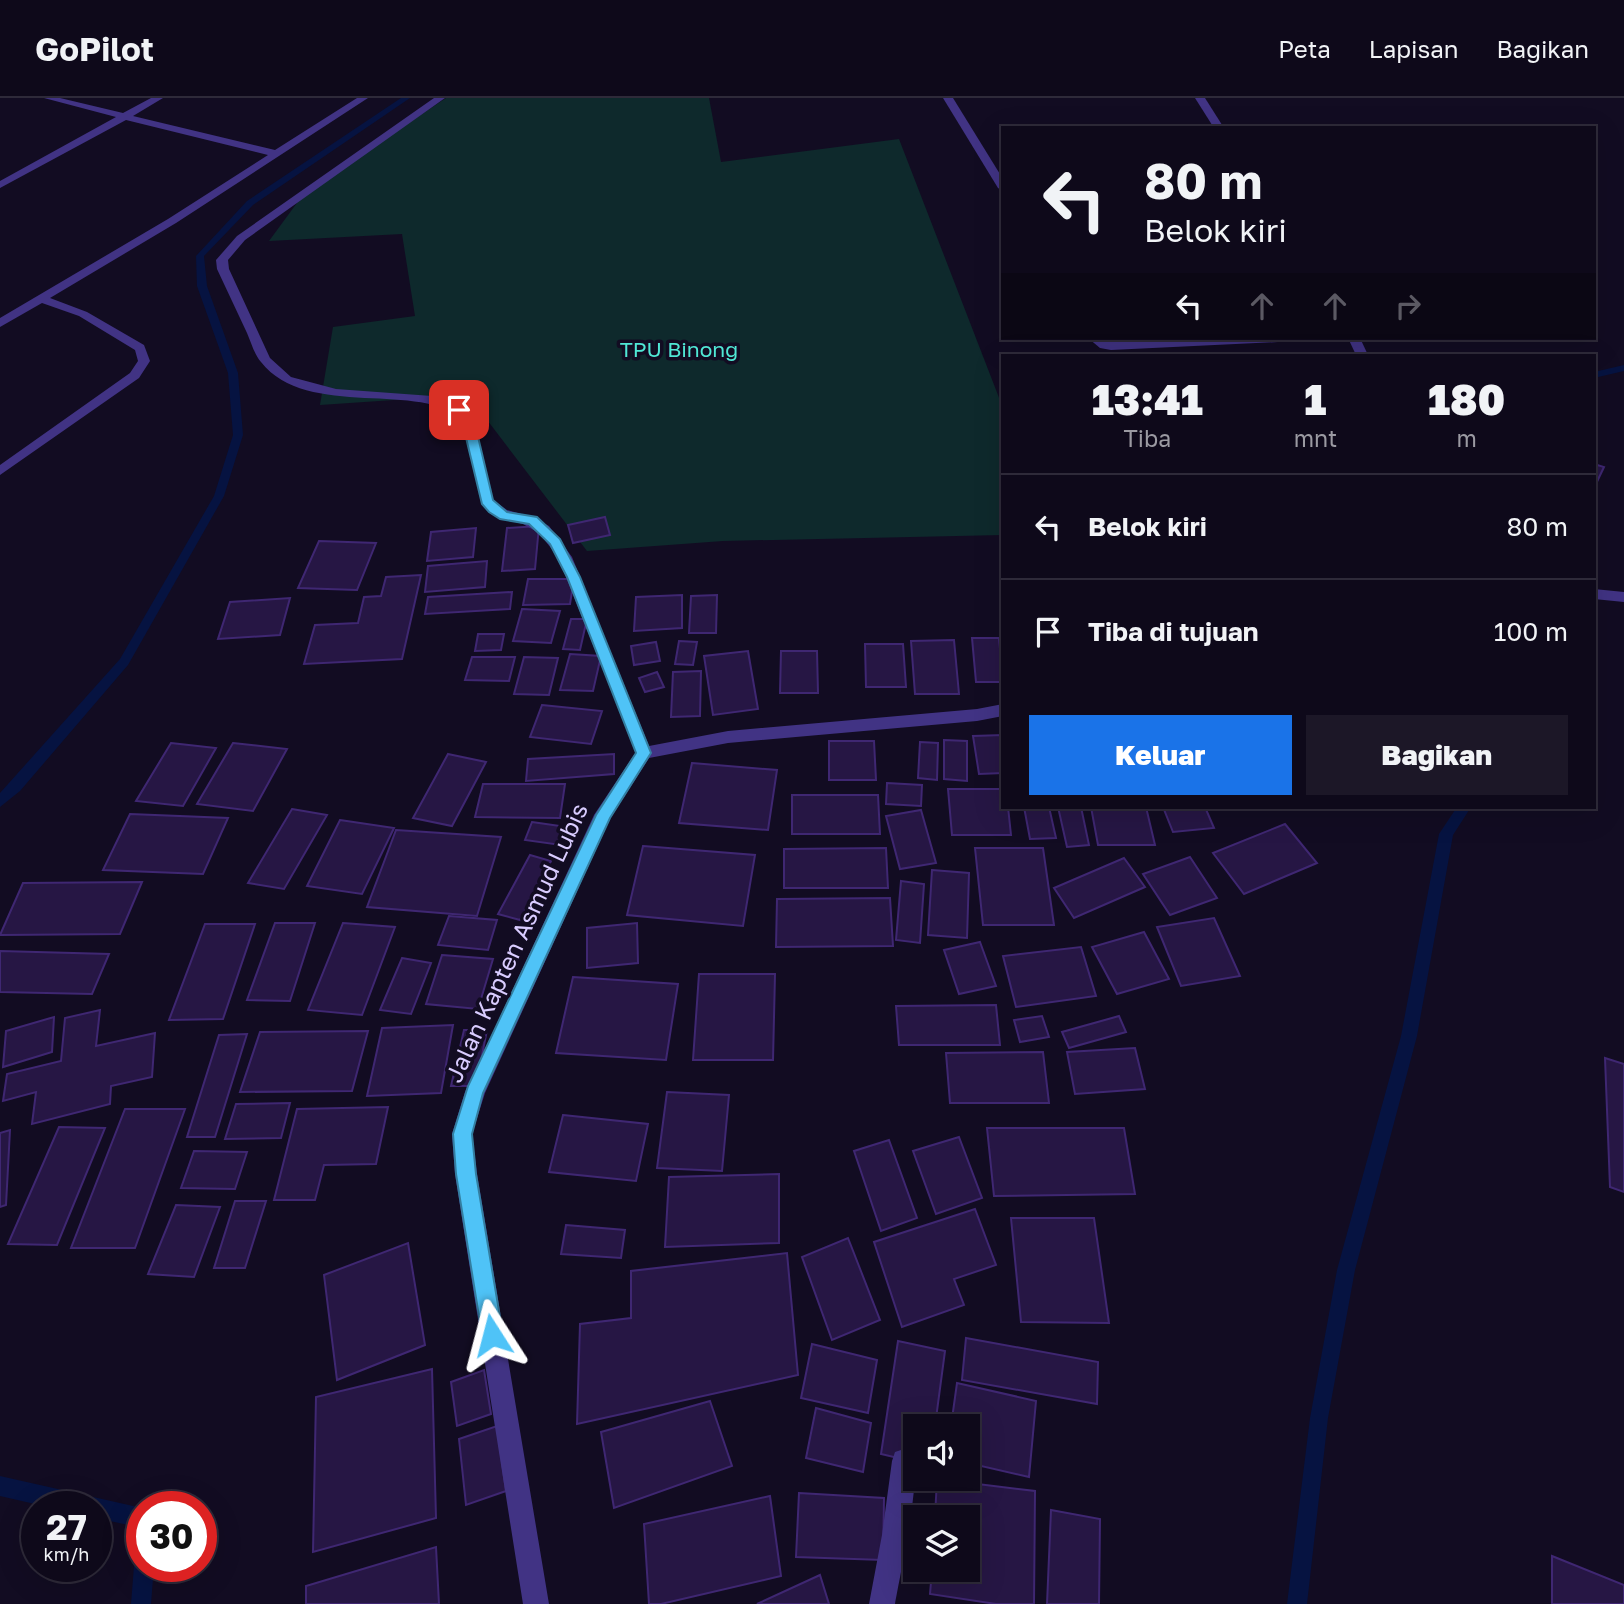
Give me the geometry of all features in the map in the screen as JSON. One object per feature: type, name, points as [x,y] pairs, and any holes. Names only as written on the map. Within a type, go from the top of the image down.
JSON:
[{"type":"street","points":[[49,98],[278,154]]},
{"type":"street","points":[[0,185],[159,98]]},
{"type":"street","points":[[0,323],[278,154],[363,98]]},
{"type":"street","points":[[440,98],[241,238],[222,260],[223,269],[265,360],[287,380],[336,393],[432,400],[459,410],[468,420],[487,501],[504,516],[533,520],[556,542],[574,577],[644,753],[728,737],[977,715],[1001,710]]},
{"type":"street","points":[[948,98],[1001,185]]},
{"type":"street","points":[[1200,98],[1218,126]]},
{"type":"street","points":[[0,167],[23,173]]},
{"type":"street","points":[[0,471],[135,375],[144,361],[140,348],[83,314],[43,299]]},
{"type":"street","points":[[1097,340],[1111,346],[1236,340]]},
{"type":"street","points":[[1596,594],[1624,597]]},
{"type":"street","name":"Jalan Kapten Asmud Lubis","points":[[536,1604],[468,1188],[462,1134],[475,1092],[603,815],[644,753]]},
{"type":"street","points":[[881,1604],[895,1535],[903,1469]]},
{"type":"green space","name":"TPU Binong","points":[[446,98],[709,98],[721,162],[899,139],[1001,403],[1001,535],[723,541],[587,551],[468,395],[320,405],[333,327],[415,316],[402,234],[269,241],[305,192]]},
{"type":"building","points":[[1596,465],[1604,467],[1596,484]]},
{"type":"building","points":[[605,517],[610,535],[573,543],[568,525]]},
{"type":"building","points":[[539,526],[535,569],[502,571],[507,528]]},
{"type":"building","points":[[476,528],[473,557],[427,561],[431,532]]},
{"type":"building","points":[[319,541],[376,543],[357,590],[298,588]]},
{"type":"building","points":[[487,561],[485,587],[425,592],[428,566]]},
{"type":"building","points":[[421,575],[402,659],[304,664],[315,625],[358,623],[364,597],[381,596],[386,577]]},
{"type":"building","points":[[528,579],[574,579],[570,604],[523,605]]},
{"type":"building","points":[[512,592],[510,609],[425,614],[428,597]]},
{"type":"building","points":[[682,595],[682,628],[634,631],[636,597]]},
{"type":"building","points":[[717,595],[716,633],[689,633],[691,596]]},
{"type":"building","points":[[290,598],[280,635],[218,639],[230,602]]},
{"type":"building","points":[[522,609],[560,611],[551,643],[513,641]]},
{"type":"building","points":[[571,619],[587,619],[580,650],[563,649]]},
{"type":"building","points":[[478,634],[504,634],[501,650],[475,651]]},
{"type":"building","points":[[972,638],[999,638],[1001,682],[976,682]]},
{"type":"building","points":[[954,640],[959,694],[915,694],[911,641]]},
{"type":"building","points":[[679,641],[697,642],[693,665],[675,664]]},
{"type":"building","points":[[656,642],[660,661],[634,665],[631,646]]},
{"type":"building","points":[[865,644],[903,644],[906,687],[866,687]]},
{"type":"building","points":[[748,651],[758,709],[713,715],[704,656]]},
{"type":"building","points":[[781,651],[817,651],[818,693],[780,693]]},
{"type":"building","points":[[570,654],[601,656],[593,691],[560,690]]},
{"type":"building","points":[[472,657],[515,657],[509,681],[465,680]]},
{"type":"building","points":[[524,657],[558,658],[549,695],[514,694]]},
{"type":"building","points":[[701,671],[700,716],[671,717],[673,672]]},
{"type":"building","points":[[657,672],[664,687],[645,692],[639,678]]},
{"type":"building","points":[[542,705],[602,711],[591,744],[530,737]]},
{"type":"building","points":[[1001,735],[1001,773],[979,774],[973,736]]},
{"type":"building","points":[[944,740],[967,741],[967,781],[944,779]]},
{"type":"building","points":[[829,741],[874,741],[876,780],[829,780]]},
{"type":"building","points":[[920,742],[938,743],[937,780],[918,778]]},
{"type":"building","points":[[171,743],[216,748],[183,806],[136,801]]},
{"type":"building","points":[[233,743],[287,749],[253,811],[197,804]]},
{"type":"building","points":[[448,754],[486,762],[452,826],[413,818]]},
{"type":"building","points":[[614,754],[614,774],[526,781],[528,759]]},
{"type":"building","points":[[692,763],[777,770],[768,830],[679,823]]},
{"type":"building","points":[[887,783],[922,785],[921,806],[886,804]]},
{"type":"building","points":[[483,784],[565,784],[560,818],[475,817]]},
{"type":"building","points":[[948,789],[1001,789],[1001,809],[1008,809],[1011,835],[952,835]]},
{"type":"building","points":[[792,795],[878,795],[880,834],[792,834]]},
{"type":"building","points":[[292,809],[327,815],[284,889],[248,883]]},
{"type":"building","points":[[1024,809],[1049,809],[1056,838],[1030,839]]},
{"type":"building","points":[[1058,809],[1081,809],[1089,845],[1067,847]]},
{"type":"building","points":[[1091,809],[1146,809],[1155,845],[1098,845]]},
{"type":"building","points":[[1164,809],[1206,809],[1214,828],[1173,832]]},
{"type":"building","points":[[921,810],[936,863],[900,869],[886,816]]},
{"type":"building","points":[[130,814],[228,818],[203,874],[103,870]]},
{"type":"building","points":[[340,820],[394,828],[362,894],[307,886]]},
{"type":"building","points":[[532,822],[574,828],[568,846],[525,840]]},
{"type":"building","points":[[1285,824],[1317,863],[1244,894],[1213,853]]},
{"type":"building","points":[[396,830],[501,837],[477,916],[367,907]]},
{"type":"building","points":[[643,846],[755,855],[743,926],[627,915]]},
{"type":"building","points":[[886,848],[888,888],[784,888],[784,849]]},
{"type":"building","points":[[975,848],[1043,848],[1054,925],[983,925]]},
{"type":"building","points":[[530,855],[551,861],[520,920],[498,914]]},
{"type":"building","points":[[1190,857],[1217,898],[1170,915],[1143,874]]},
{"type":"building","points":[[1124,858],[1145,887],[1074,918],[1054,888]]},
{"type":"building","points":[[932,870],[969,873],[967,938],[928,935]]},
{"type":"building","points":[[901,881],[924,884],[920,943],[896,940]]},
{"type":"building","points":[[142,882],[120,934],[0,935],[23,883]]},
{"type":"building","points":[[890,898],[893,946],[776,947],[777,899]]},
{"type":"building","points":[[449,916],[497,920],[488,950],[438,945]]},
{"type":"building","points":[[1214,918],[1240,976],[1181,986],[1157,927]]},
{"type":"building","points":[[275,923],[315,923],[290,1001],[247,1000]]},
{"type":"building","points":[[343,923],[395,927],[362,1015],[308,1010]]},
{"type":"building","points":[[637,923],[638,963],[587,968],[587,928]]},
{"type":"building","points":[[205,924],[255,924],[223,1019],[169,1020]]},
{"type":"building","points":[[1144,932],[1169,979],[1117,994],[1092,947]]},
{"type":"building","points":[[980,942],[996,986],[959,994],[944,950]]},
{"type":"building","points":[[1081,947],[1096,996],[1016,1007],[1003,956]]},
{"type":"building","points":[[0,951],[109,954],[92,994],[0,992]]},
{"type":"building","points":[[442,955],[493,959],[478,1009],[426,1004]]},
{"type":"building","points":[[402,958],[431,963],[411,1014],[380,1010]]},
{"type":"building","points":[[699,974],[775,974],[773,1060],[693,1060]]},
{"type":"building","points":[[573,977],[678,984],[666,1060],[556,1053]]},
{"type":"building","points":[[996,1005],[1000,1045],[899,1045],[896,1006]]},
{"type":"building","points":[[100,1010],[96,1046],[155,1033],[152,1077],[111,1086],[110,1104],[32,1124],[36,1092],[3,1101],[7,1074],[61,1061],[65,1018]]},
{"type":"building","points":[[1042,1016],[1049,1037],[1020,1042],[1014,1020]]},
{"type":"building","points":[[1119,1016],[1126,1032],[1069,1048],[1062,1032]]},
{"type":"building","points":[[54,1017],[52,1052],[3,1067],[6,1031]]},
{"type":"building","points":[[453,1025],[441,1093],[367,1096],[382,1028]]},
{"type":"building","points":[[464,1030],[487,1030],[476,1086],[451,1086]]},
{"type":"building","points":[[368,1031],[352,1091],[240,1092],[260,1032]]},
{"type":"building","points":[[247,1034],[215,1137],[187,1137],[219,1035]]},
{"type":"building","points":[[1135,1048],[1145,1089],[1075,1094],[1067,1052]]},
{"type":"building","points":[[1043,1052],[1049,1103],[950,1103],[946,1053]]},
{"type":"building","points":[[1605,1058],[1624,1064],[1624,1192],[1610,1187]]},
{"type":"building","points":[[667,1092],[729,1095],[722,1171],[657,1168]]},
{"type":"building","points":[[290,1103],[281,1138],[225,1139],[236,1104]]},
{"type":"building","points":[[388,1107],[376,1164],[324,1165],[315,1200],[274,1200],[297,1109]]},
{"type":"building","points":[[125,1109],[185,1109],[135,1248],[71,1248]]},
{"type":"building","points":[[563,1115],[648,1124],[636,1181],[549,1172]]},
{"type":"building","points":[[59,1127],[105,1128],[57,1245],[8,1244]]},
{"type":"building","points":[[987,1128],[1124,1128],[1135,1194],[994,1196]]},
{"type":"building","points":[[10,1130],[6,1205],[0,1207],[0,1133]]},
{"type":"building","points":[[959,1137],[982,1198],[936,1214],[913,1151]]},
{"type":"building","points":[[889,1140],[917,1218],[881,1231],[854,1151]]},
{"type":"building","points":[[194,1151],[247,1152],[235,1189],[181,1188]]},
{"type":"building","points":[[779,1174],[779,1243],[665,1247],[669,1177]]},
{"type":"building","points":[[235,1201],[266,1201],[245,1268],[214,1268]]},
{"type":"building","points":[[176,1205],[220,1207],[194,1277],[148,1274]]},
{"type":"building","points":[[975,1209],[996,1265],[954,1279],[964,1305],[902,1327],[874,1242]]},
{"type":"building","points":[[1011,1218],[1094,1218],[1109,1323],[1021,1322]]},
{"type":"building","points":[[566,1225],[625,1230],[621,1258],[561,1254]]},
{"type":"building","points":[[848,1238],[880,1320],[832,1340],[802,1257]]},
{"type":"building","points":[[408,1243],[425,1345],[337,1380],[324,1275]]},
{"type":"building","points":[[787,1253],[798,1375],[577,1424],[580,1324],[631,1318],[631,1271]]},
{"type":"building","points":[[966,1338],[1098,1362],[1097,1404],[962,1380]]},
{"type":"building","points":[[898,1341],[945,1351],[937,1414],[903,1414],[903,1459],[881,1454]]},
{"type":"building","points":[[812,1344],[877,1360],[868,1413],[801,1398]]},
{"type":"building","points":[[432,1369],[436,1518],[313,1552],[316,1397]]},
{"type":"building","points":[[484,1370],[491,1414],[457,1426],[451,1382]]},
{"type":"building","points":[[957,1383],[1036,1401],[1029,1477],[980,1466],[980,1414],[953,1414]]},
{"type":"building","points":[[710,1401],[732,1466],[614,1508],[601,1432]]},
{"type":"building","points":[[816,1408],[871,1423],[863,1472],[806,1458]]},
{"type":"building","points":[[497,1426],[506,1491],[466,1505],[459,1439]]},
{"type":"building","points":[[980,1484],[1035,1491],[1034,1604],[996,1604],[930,1594],[931,1582],[980,1582],[980,1505],[936,1505],[936,1491],[980,1491]]},
{"type":"building","points":[[799,1493],[884,1498],[883,1560],[796,1557]]},
{"type":"building","points":[[770,1496],[781,1576],[661,1604],[649,1604],[644,1524]]},
{"type":"building","points":[[1051,1510],[1100,1519],[1099,1604],[1047,1604]]},
{"type":"building","points":[[436,1547],[439,1604],[306,1604],[306,1586]]},
{"type":"building","points":[[1552,1556],[1624,1585],[1624,1604],[1552,1604]]},
{"type":"building","points":[[820,1575],[829,1604],[757,1604]]},
{"type":"waterway","points":[[0,801],[124,662],[219,496],[238,435],[233,373],[202,286],[200,256],[250,203],[406,98]]},
{"type":"waterway","points":[[1596,375],[1624,368]]},
{"type":"waterway","points":[[1297,1604],[1319,1418],[1346,1270],[1409,1036],[1446,834],[1463,809]]},
{"type":"waterway","points":[[0,1486],[22,1491]]},
{"type":"waterway","points":[[112,1511],[126,1515]]},
{"type":"waterway","points":[[141,1604],[143,1582]]},
{"type":"route","points":[[459,410],[468,420],[481,485],[487,501],[504,516],[533,520],[556,542],[574,577],[644,753],[603,815],[475,1092],[462,1134],[492,1335]]}]
